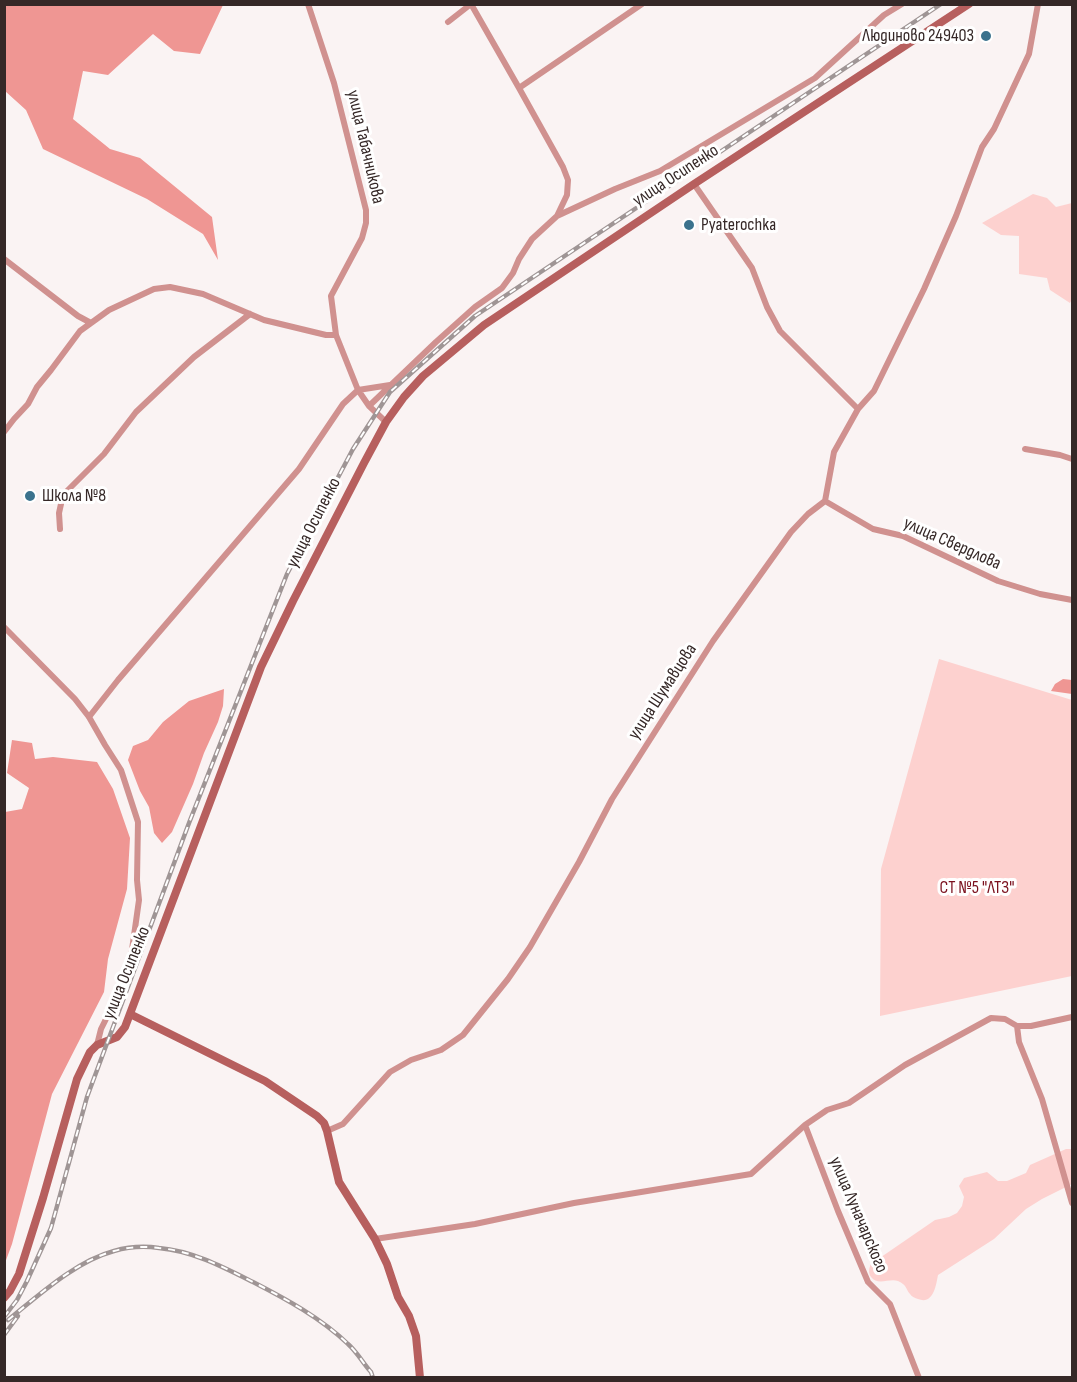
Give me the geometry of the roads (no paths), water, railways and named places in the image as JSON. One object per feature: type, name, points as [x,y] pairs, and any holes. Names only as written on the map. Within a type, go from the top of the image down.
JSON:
[{"type":"street","name":"улица Табачникова","points":[[308,4],[334,83],[366,210],[366,224],[362,238],[331,296],[336,335],[358,390],[386,422]]},
{"type":"street","points":[[448,22],[471,4],[519,88],[568,180],[567,195],[557,216]]},
{"type":"street","points":[[519,88],[642,4]]},
{"type":"street","points":[[369,405],[475,307],[502,288],[532,239],[557,216],[660,171],[815,78],[884,15],[902,4]]},
{"type":"street","name":"улица Осипенко","points":[[4,1298],[19,1274],[77,1078],[90,1052],[97,1046],[117,1037],[124,1027],[261,667],[386,422],[404,397],[423,376],[484,325],[969,4]]},
{"type":"street","points":[[825,501],[834,452],[858,409],[874,391],[924,289],[956,216],[982,147],[994,129],[1029,54],[1038,4]]},
{"type":"street","points":[[694,184],[752,268],[767,307],[780,331],[858,409]]},
{"type":"street","points":[[4,259],[78,316],[91,323]]},
{"type":"street","points":[[4,432],[28,404],[37,387],[80,331],[120,304],[154,289],[170,287],[203,294],[264,320],[326,335],[336,335]]},
{"type":"street","points":[[60,529],[59,513],[63,495],[104,454],[136,412],[194,357],[250,314]]},
{"type":"street","points":[[358,390],[390,385]]},
{"type":"street","name":"улица Осипенко","points":[[89,717],[299,469],[344,404],[358,390]]},
{"type":"street","points":[[1025,449],[1072,459]]},
{"type":"street","name":"улица Свердлова","points":[[825,501],[873,529],[903,536],[998,581],[1040,594],[1072,600]]},
{"type":"street","name":"улица Шумавцова","points":[[327,1131],[343,1124],[390,1072],[411,1060],[441,1050],[463,1035],[508,979],[530,947],[612,799],[713,641],[791,532],[808,514],[825,501]]},
{"type":"street","points":[[4,627],[75,699],[89,717],[121,770],[138,822],[137,880],[140,900],[130,964],[123,985],[101,1029],[97,1046]]},
{"type":"street","points":[[130,1014],[265,1081],[324,1123],[339,1182],[375,1239],[387,1264],[398,1297],[409,1316],[416,1336],[420,1377]]},
{"type":"street","points":[[375,1239],[475,1224],[574,1203],[751,1174],[805,1125],[827,1110],[849,1103],[905,1065],[991,1018],[1005,1019],[1017,1026],[1031,1026],[1072,1017]]},
{"type":"street","points":[[1017,1026],[1019,1042],[1042,1099],[1072,1203]]},
{"type":"street","name":"улица Луначарского","points":[[805,1125],[868,1282],[890,1304],[919,1377]]},
{"type":"railway","points":[[4,1317],[17,1300],[51,1228],[87,1097],[189,823],[287,574],[353,449],[390,392],[475,316],[941,4]]},
{"type":"railway","points":[[8,1320],[58,1280],[86,1262],[119,1250],[154,1247],[184,1252],[219,1265],[303,1310],[351,1347],[371,1372],[373,1378]]},
{"type":"railway","points":[[4,1335],[18,1316]]},
{"type":"place","name":"Людиново 249403","points":[[986,36]]},
{"type":"place","name":"Pyaterochka","points":[[689,225]]},
{"type":"place","name":"Школа №8","points":[[30,496]]},
{"type":"park label","name":"СТ №5 \"ЛТЗ\"","points":[[977,888]]}]
